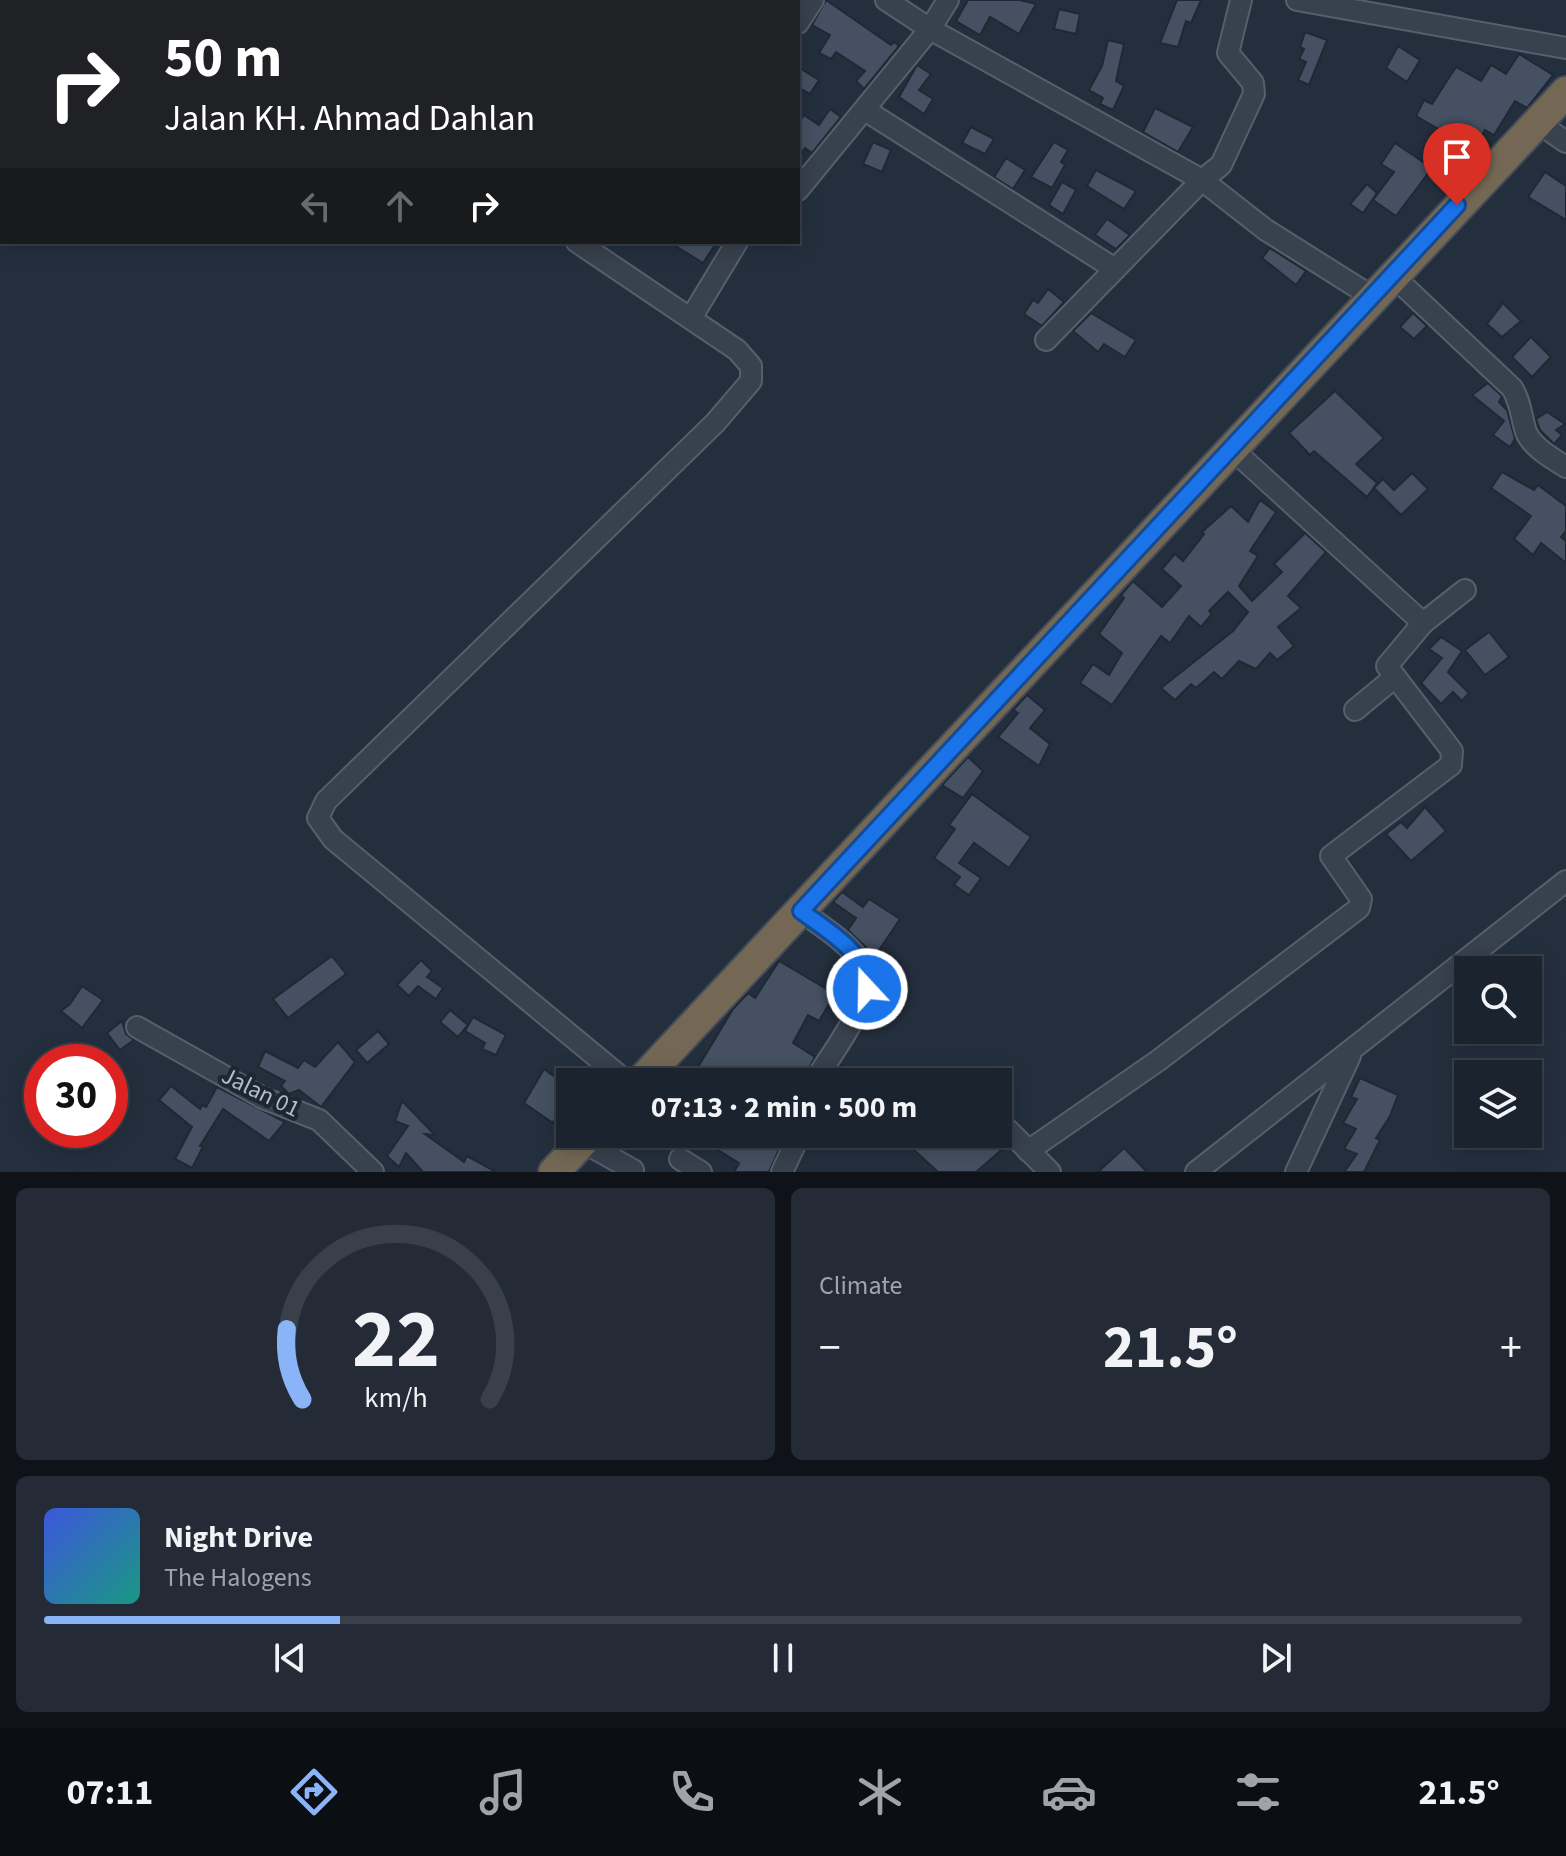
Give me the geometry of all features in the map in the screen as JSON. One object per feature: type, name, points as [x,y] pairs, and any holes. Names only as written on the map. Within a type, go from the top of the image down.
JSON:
[{"type":"highway","points":[[653,1068],[1381,285],[1566,92]]},
{"type":"highway","points":[[554,1172],[577,1148]]},
{"type":"street","points":[[800,20],[813,0]]},
{"type":"street","points":[[886,0],[930,29],[1202,180],[1266,230],[1381,285],[1512,388],[1522,409],[1526,432],[1537,446],[1566,467]]},
{"type":"street","points":[[800,188],[930,29],[948,0]]},
{"type":"street","points":[[1046,340],[1202,180],[1221,165],[1254,94],[1253,83],[1228,53],[1241,0]]},
{"type":"street","points":[[1297,0],[1335,3],[1566,48]]},
{"type":"street","points":[[865,110],[1115,269]]},
{"type":"street","points":[[1537,122],[1566,142]]},
{"type":"street","points":[[580,244],[746,359],[753,374],[745,390],[506,629],[326,801],[318,818],[333,839],[610,1068]]},
{"type":"street","points":[[691,318],[736,244]]},
{"type":"street","points":[[1231,448],[1423,623]]},
{"type":"street","points":[[1028,1151],[1159,1060],[1359,908],[1361,899],[1331,856],[1451,765],[1453,759],[1452,751],[1387,666],[1388,661],[1423,623],[1465,590]]},
{"type":"street","points":[[1355,710],[1395,677]]},
{"type":"street","points":[[1196,1172],[1566,881]]},
{"type":"street","points":[[801,911],[850,949],[867,978],[862,1004],[823,1068]]},
{"type":"street","name":"Jalan 01","points":[[137,1027],[263,1098],[319,1120],[373,1172]]},
{"type":"street","points":[[1296,1172],[1352,1052]]},
{"type":"street","points":[[1012,1134],[1050,1172]]},
{"type":"street","points":[[601,1148],[633,1170]]},
{"type":"street","points":[[782,1172],[793,1148]]},
{"type":"street","points":[[680,1159],[701,1172]]},
{"type":"building","points":[[826,0],[891,45],[894,42],[899,46],[864,89],[856,81],[865,71],[836,52],[831,59],[819,53],[830,35],[812,25]]},
{"type":"building","points":[[968,0],[1020,0],[1036,4],[1019,34],[990,17],[980,35],[956,21]]},
{"type":"building","points":[[1177,0],[1201,0],[1191,23],[1186,21],[1178,47],[1160,43]]},
{"type":"building","points":[[1059,9],[1080,14],[1076,34],[1054,29]]},
{"type":"building","points":[[1305,32],[1327,40],[1309,85],[1298,80],[1306,62],[1299,59],[1304,49],[1300,47]]},
{"type":"building","points":[[1108,40],[1124,44],[1116,81],[1124,86],[1113,110],[1100,104],[1103,98],[1089,90],[1102,66]]},
{"type":"building","points":[[1398,46],[1420,60],[1407,82],[1386,68]]},
{"type":"building","points":[[1519,54],[1553,75],[1527,108],[1515,101],[1494,135],[1485,130],[1460,172],[1462,175],[1455,181],[1431,162],[1444,141],[1436,136],[1440,130],[1416,116],[1424,100],[1432,104],[1456,67],[1481,81],[1491,65],[1506,74]]},
{"type":"building","points":[[917,65],[931,74],[919,90],[933,99],[924,114],[899,97]]},
{"type":"building","points":[[800,68],[819,80],[810,94],[800,88]]},
{"type":"building","points":[[1155,108],[1193,127],[1178,152],[1143,132]]},
{"type":"building","points":[[830,109],[841,117],[812,153],[805,148],[800,157],[800,121],[804,115],[819,125]]},
{"type":"building","points":[[971,127],[994,139],[985,154],[962,143]]},
{"type":"building","points":[[873,142],[891,150],[882,172],[863,164]]},
{"type":"building","points":[[1054,142],[1068,150],[1061,162],[1065,165],[1052,188],[1031,177]]},
{"type":"building","points":[[1395,143],[1432,168],[1396,216],[1373,200],[1394,172],[1381,164]]},
{"type":"building","points":[[1006,158],[1025,170],[1013,189],[994,177]]},
{"type":"building","points":[[1096,170],[1136,191],[1124,209],[1087,186]]},
{"type":"building","points":[[1545,172],[1566,186],[1566,220],[1528,197]]},
{"type":"building","points":[[1062,182],[1076,190],[1063,214],[1049,205]]},
{"type":"building","points":[[1367,184],[1377,193],[1363,213],[1350,204]]},
{"type":"building","points":[[1107,219],[1130,235],[1116,249],[1095,235]]},
{"type":"building","points":[[672,244],[716,244],[703,263]]},
{"type":"building","points":[[1270,248],[1306,271],[1296,285],[1262,258]]},
{"type":"building","points":[[1048,289],[1064,302],[1042,326],[1024,314],[1033,300],[1038,303]]},
{"type":"building","points":[[1503,303],[1521,321],[1502,337],[1487,324]]},
{"type":"building","points":[[1091,313],[1136,340],[1125,357],[1104,344],[1098,352],[1073,331]]},
{"type":"building","points":[[1413,313],[1427,326],[1414,339],[1400,327]]},
{"type":"building","points":[[1531,337],[1551,357],[1532,377],[1512,357]]},
{"type":"building","points":[[1488,383],[1502,396],[1499,402],[1507,410],[1515,439],[1510,447],[1493,435],[1504,421],[1472,395]]},
{"type":"building","points":[[1335,391],[1384,438],[1356,464],[1377,483],[1367,497],[1314,451],[1310,455],[1289,433]]},
{"type":"building","points":[[1547,412],[1565,424],[1556,430],[1562,435],[1554,444],[1540,430],[1536,419]]},
{"type":"building","points":[[1502,472],[1534,490],[1538,485],[1566,506],[1566,531],[1561,537],[1566,541],[1566,563],[1541,543],[1533,555],[1514,539],[1531,516],[1491,488]]},
{"type":"building","points":[[1412,473],[1428,489],[1401,515],[1374,488],[1383,479],[1394,490]]},
{"type":"building","points":[[1260,500],[1276,512],[1250,551],[1258,556],[1239,586],[1252,601],[1282,572],[1274,564],[1305,533],[1326,552],[1288,596],[1301,608],[1278,627],[1294,646],[1277,660],[1270,653],[1256,669],[1239,661],[1222,679],[1214,672],[1196,688],[1191,684],[1175,700],[1161,688],[1233,631],[1248,612],[1228,592],[1209,611],[1212,614],[1201,627],[1189,616],[1170,643],[1161,636],[1112,705],[1080,683],[1093,664],[1109,675],[1122,653],[1099,634],[1124,598],[1121,595],[1133,581],[1162,607],[1181,586],[1162,569],[1175,554],[1183,561],[1204,534],[1202,532],[1231,506],[1248,522]]},
{"type":"building","points":[[1489,632],[1509,657],[1485,675],[1465,650]]},
{"type":"building","points":[[1441,637],[1462,651],[1448,672],[1469,693],[1462,701],[1453,692],[1441,704],[1421,683],[1442,658],[1429,649]]},
{"type":"building","points":[[1027,695],[1045,710],[1030,728],[1050,744],[1039,766],[998,737],[1018,713],[1013,710]]},
{"type":"building","points":[[968,757],[983,771],[963,798],[942,785]]},
{"type":"building","points":[[972,794],[1031,837],[1009,868],[974,843],[959,863],[981,878],[969,895],[954,885],[960,877],[934,858],[955,829],[949,825]]},
{"type":"building","points":[[1425,807],[1446,831],[1411,861],[1386,834],[1401,822],[1407,828]]},
{"type":"building","points":[[842,892],[863,907],[869,899],[900,919],[875,956],[848,930],[856,918],[833,902]]},
{"type":"building","points":[[332,956],[346,974],[288,1018],[273,999]]},
{"type":"building","points":[[421,960],[432,971],[427,977],[443,988],[436,999],[418,986],[409,996],[397,985]]},
{"type":"building","points":[[779,961],[835,994],[819,1021],[808,1015],[793,1043],[815,1057],[809,1068],[697,1068],[733,1009],[748,993],[755,998]]},
{"type":"building","points":[[82,986],[103,1000],[82,1028],[61,1011]]},
{"type":"building","points":[[450,1010],[468,1025],[458,1037],[440,1022]]},
{"type":"building","points":[[473,1017],[506,1035],[496,1055],[482,1049],[485,1043],[465,1031]]},
{"type":"building","points":[[122,1021],[126,1034],[134,1040],[128,1044],[115,1044],[107,1033]]},
{"type":"building","points":[[378,1031],[389,1044],[367,1063],[356,1050]]},
{"type":"building","points":[[338,1042],[355,1062],[321,1107],[299,1090],[289,1094],[281,1086],[285,1081],[258,1067],[265,1051],[298,1068],[304,1060],[315,1067]]},
{"type":"building","points":[[544,1069],[556,1078],[556,1117],[553,1123],[524,1103]]},
{"type":"building","points":[[1360,1078],[1398,1095],[1390,1116],[1376,1138],[1380,1140],[1364,1172],[1344,1172],[1357,1154],[1344,1149],[1356,1129],[1343,1123],[1357,1099],[1351,1097]]},
{"type":"building","points":[[171,1086],[200,1109],[202,1105],[206,1107],[217,1087],[285,1122],[269,1141],[223,1109],[200,1146],[203,1147],[192,1168],[175,1159],[192,1127],[159,1100]]},
{"type":"building","points":[[402,1101],[435,1135],[425,1134],[464,1162],[467,1156],[496,1172],[423,1172],[406,1153],[399,1167],[387,1156],[408,1126],[395,1121]]},
{"type":"building","points":[[715,1148],[780,1148],[769,1172],[734,1172],[739,1163]]},
{"type":"building","points":[[1004,1148],[976,1172],[938,1172],[913,1149]]},
{"type":"building","points":[[1124,1148],[1147,1172],[1098,1172]]},
{"type":"route","points":[[867,989],[863,966],[850,949],[801,911],[1457,205]]}]
